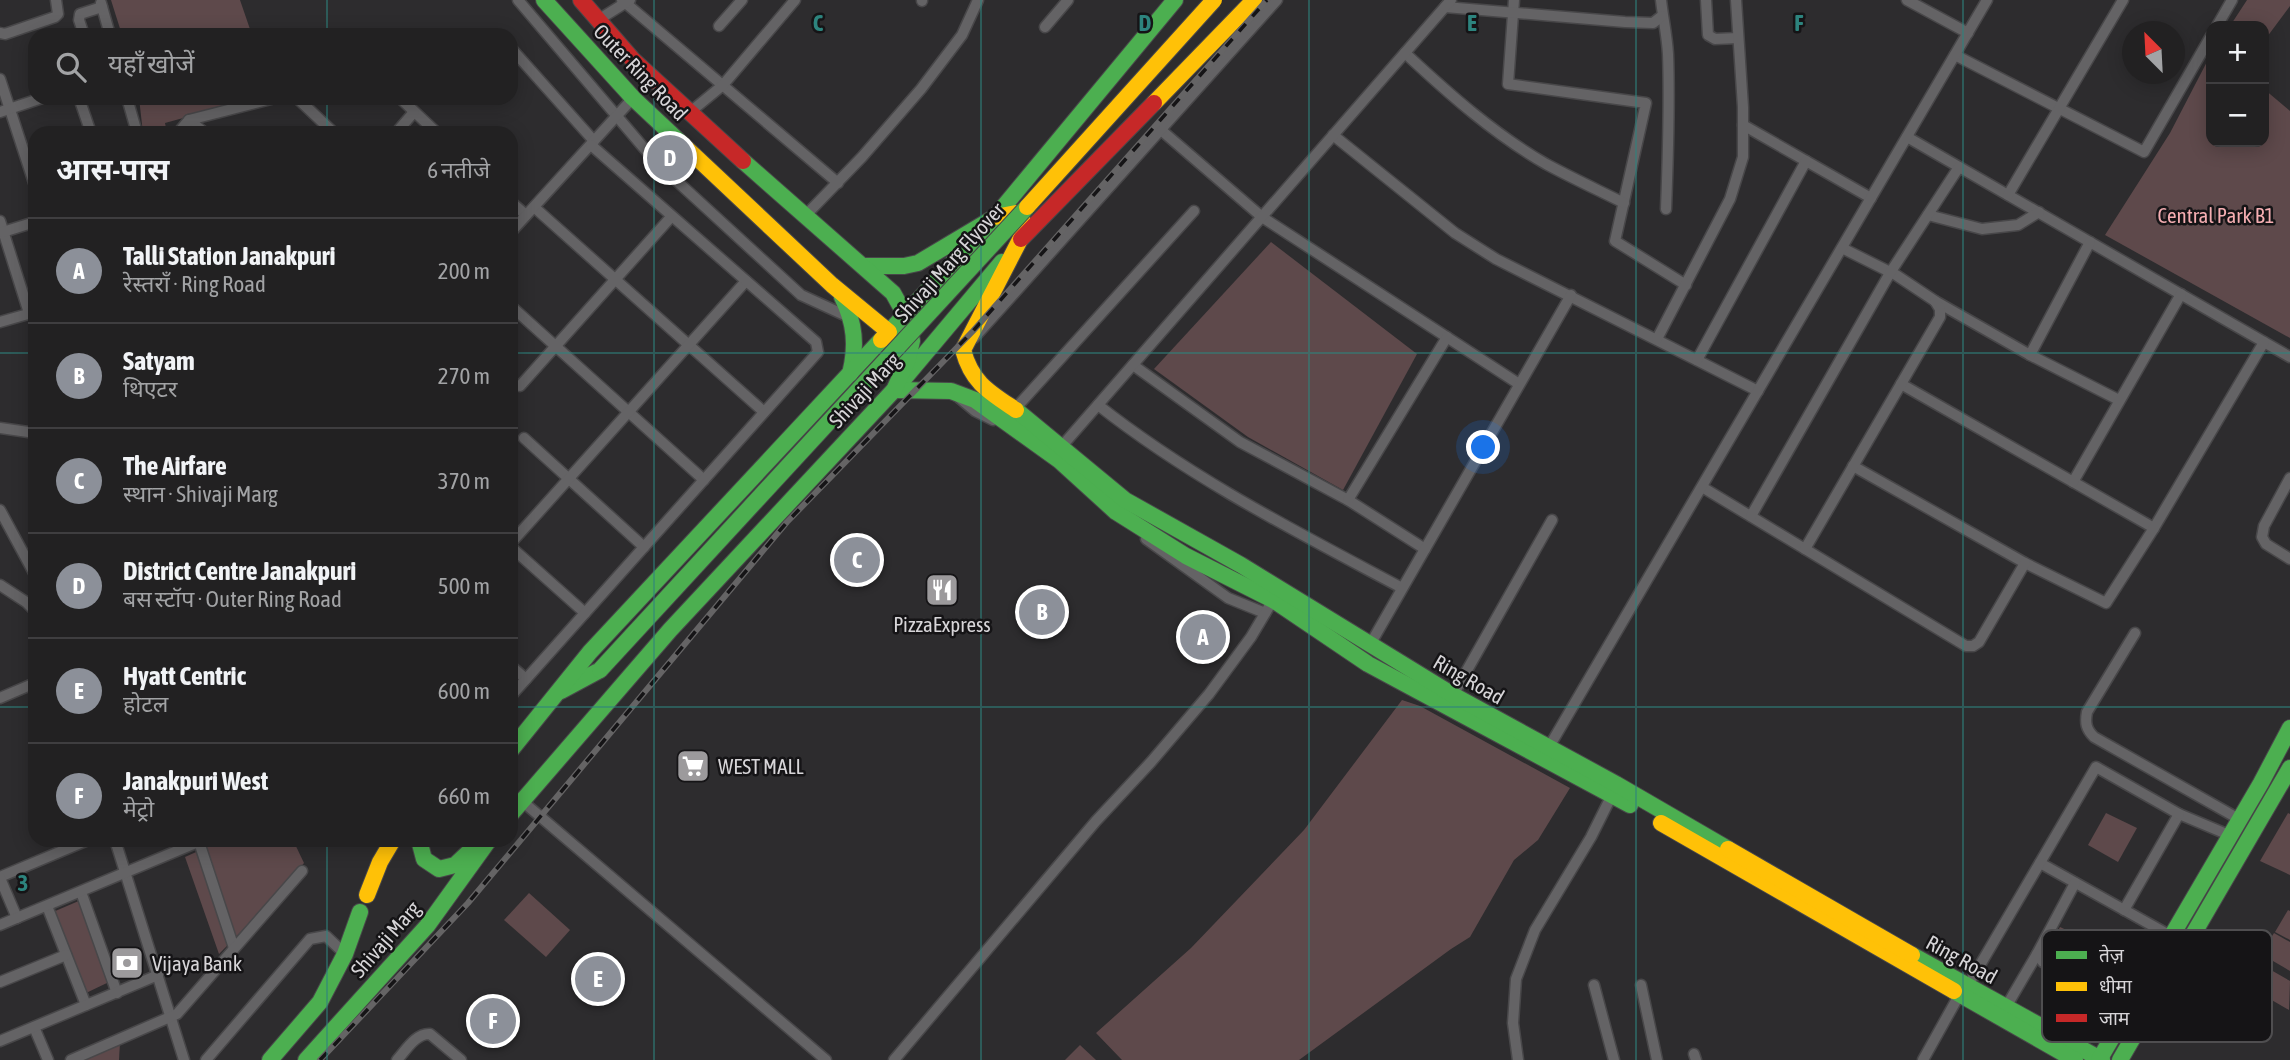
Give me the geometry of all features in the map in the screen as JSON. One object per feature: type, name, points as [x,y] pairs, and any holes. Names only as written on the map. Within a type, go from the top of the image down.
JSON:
[{"type":"main road","name":"Outer Ring Road","points":[[544,0],[633,98],[832,285]]},
{"type":"main road","name":"Outer Ring Road","points":[[581,0],[633,60],[892,293],[905,313]]},
{"type":"main road","name":"Shivaji Marg","points":[[518,742],[590,652],[995,217],[1175,0]]},
{"type":"main road","name":"Shivaji Marg Flyover","points":[[561,691],[600,670],[934,310],[1214,0]]},
{"type":"main road","name":"Shivaji Marg","points":[[518,806],[670,630],[894,390],[1022,238],[1254,0]]},
{"type":"main road","points":[[864,267],[918,263],[995,217],[1010,211],[1020,214],[1025,224],[1022,238],[963,350]]},
{"type":"main road","points":[[832,285],[842,297],[852,318],[856,342],[850,374]]},
{"type":"main road","points":[[832,285],[889,332]]},
{"type":"main road","points":[[894,390],[909,360],[914,340],[905,313]]},
{"type":"main road","name":"Ring Road","points":[[963,350],[980,395],[1060,461],[1116,512],[1186,556],[1368,664],[1614,790],[2042,1027]]},
{"type":"main road","name":"Ring Road","points":[[894,390],[933,390],[980,395],[1015,409],[1125,500],[1241,565],[1452,695],[1549,747],[1614,790]]},
{"type":"main road","points":[[819,407],[835,400],[847,404],[856,418],[851,435]]},
{"type":"main road","points":[[2174,930],[2290,729]]},
{"type":"main road","points":[[2200,930],[2284,794],[2290,768]]},
{"type":"main road","name":"Shivaji Marg","points":[[367,895],[389,847]]},
{"type":"main road","points":[[420,847],[422,859],[439,869],[452,867],[474,847]]},
{"type":"main road","name":"Shivaji Marg","points":[[306,1060],[426,926],[484,847]]},
{"type":"main road","name":"Shivaji Marg","points":[[270,1060],[320,1002],[345,954],[360,912]]},
{"type":"main road","name":"Ring Road","points":[[1965,986],[2042,1038]]},
{"type":"main road","name":"Ring Road","points":[[2048,1042],[2075,1060]]},
{"type":"main road","name":"Ring Road","points":[[2069,1042],[2100,1059]]},
{"type":"main road","points":[[2100,1059],[2109,1042]]},
{"type":"main road","points":[[2120,1060],[2131,1042]]},
{"type":"street","points":[[38,28],[58,14],[56,0]]},
{"type":"street","points":[[518,0],[655,161],[801,295],[852,318]]},
{"type":"street","points":[[719,26],[742,0]]},
{"type":"street","points":[[689,113],[723,85],[794,0]]},
{"type":"street","points":[[805,216],[838,183],[921,89],[962,35],[978,0]]},
{"type":"street","points":[[1045,27],[1068,0]]},
{"type":"street","points":[[963,350],[1277,0]]},
{"type":"street","points":[[1514,0],[1508,84],[1646,103],[1615,242],[1686,285]]},
{"type":"street","points":[[1661,0],[1669,102],[1666,208]]},
{"type":"street","points":[[1706,0],[1708,36],[1715,39],[1738,38]]},
{"type":"street","points":[[1657,339],[1730,199],[1743,157],[1737,0]]},
{"type":"street","points":[[1908,0],[1968,33]]},
{"type":"street","points":[[1549,747],[1987,0]]},
{"type":"street","points":[[2008,195],[2123,0]]},
{"type":"street","points":[[2220,21],[2232,0]]},
{"type":"street","points":[[598,20],[626,1],[838,183]]},
{"type":"street","points":[[82,28],[80,14],[101,3],[108,28]]},
{"type":"street","points":[[1062,446],[1448,4],[1513,13],[1653,23],[1662,16]]},
{"type":"street","points":[[0,33],[28,31]]},
{"type":"street","points":[[1955,55],[2144,152],[2206,45]]},
{"type":"street","points":[[1405,53],[1460,104],[1510,140],[1545,163],[1624,203]]},
{"type":"street","points":[[518,56],[592,143],[671,217],[819,347],[818,352],[518,688]]},
{"type":"street","points":[[0,79],[5,110],[28,168]]},
{"type":"street","points":[[518,224],[633,98]]},
{"type":"street","points":[[5,110],[28,103]]},
{"type":"street","points":[[81,105],[89,126]]},
{"type":"street","points":[[129,105],[135,126]]},
{"type":"street","points":[[184,126],[189,120],[248,105]]},
{"type":"street","points":[[304,105],[327,126]]},
{"type":"street","points":[[407,105],[429,126]]},
{"type":"street","points":[[402,126],[414,112]]},
{"type":"street","points":[[189,120],[196,126]]},
{"type":"street","points":[[1743,125],[1871,198]]},
{"type":"street","points":[[1161,130],[1262,217],[1519,384]]},
{"type":"street","points":[[1334,135],[1455,233],[1496,259],[1758,391]]},
{"type":"street","points":[[1907,137],[2290,356]]},
{"type":"street","points":[[1697,359],[1806,161]]},
{"type":"street","points":[[1751,516],[1890,273],[1959,167]]},
{"type":"street","points":[[518,205],[530,211],[615,281],[764,412]]},
{"type":"street","points":[[1015,409],[1194,211]]},
{"type":"street","points":[[1928,215],[1982,229],[2018,225],[2039,212]]},
{"type":"street","points":[[520,386],[671,217]]},
{"type":"street","points":[[28,223],[2,227],[28,301]]},
{"type":"street","points":[[2030,355],[2090,242]]},
{"type":"street","points":[[1842,248],[2030,355],[2119,400]]},
{"type":"street","points":[[518,537],[746,281]]},
{"type":"street","points":[[2073,482],[2181,294]]},
{"type":"street","points":[[1371,643],[1571,295]]},
{"type":"street","points":[[1805,549],[1940,317],[1940,309],[1935,301]]},
{"type":"street","points":[[518,312],[704,480]]},
{"type":"street","points":[[0,322],[28,313]]},
{"type":"street","points":[[1348,500],[1447,337]]},
{"type":"street","points":[[1853,466],[2025,563],[2106,603],[2154,528],[2264,342]]},
{"type":"street","points":[[1133,365],[1240,442],[1348,500],[1424,549]]},
{"type":"street","points":[[1901,384],[2154,528]]},
{"type":"street","points":[[894,1060],[1096,821],[1209,694],[1251,637],[1269,606],[1228,598],[1103,510],[1056,465],[1002,425],[975,411],[954,392]]},
{"type":"street","points":[[1098,405],[1149,444],[1254,509],[1402,588]]},
{"type":"street","points":[[0,428],[28,432]]},
{"type":"street","points":[[524,438],[644,547]]},
{"type":"street","points":[[2290,478],[2264,526],[2262,537],[2266,544],[2290,559]]},
{"type":"street","points":[[1702,487],[1966,646],[1979,642],[2025,563]]},
{"type":"street","points":[[0,510],[28,562]]},
{"type":"street","points":[[1452,695],[1552,520]]},
{"type":"street","points":[[518,551],[585,613]]},
{"type":"street","points":[[0,585],[28,604]]},
{"type":"street","points":[[2134,633],[2087,712],[2085,722],[2088,730],[2094,737],[2239,819]]},
{"type":"street","points":[[518,672],[526,679]]},
{"type":"street","points":[[0,698],[28,686]]},
{"type":"street","points":[[1923,1060],[2096,767],[2179,814],[2229,835]]},
{"type":"street","points":[[1518,1060],[1513,1023],[1516,979],[1535,929],[1591,837],[1614,790]]},
{"type":"street","points":[[518,811],[826,1060]]},
{"type":"street","points":[[2124,910],[2179,814]]},
{"type":"street","points":[[18,918],[0,877],[71,847]]},
{"type":"street","points":[[117,847],[184,1060]]},
{"type":"street","points":[[0,925],[187,847]]},
{"type":"street","points":[[203,847],[234,948]]},
{"type":"street","points":[[2040,863],[2160,930]]},
{"type":"street","points":[[71,1060],[177,1014],[302,871]]},
{"type":"street","points":[[2051,930],[2075,883]]},
{"type":"street","points":[[81,891],[117,993]]},
{"type":"street","points":[[47,906],[86,1005]]},
{"type":"street","points":[[206,1060],[310,939],[326,936],[345,954]]},
{"type":"street","points":[[2006,1007],[2042,946]]},
{"type":"street","points":[[2038,954],[2042,960]]},
{"type":"street","points":[[0,982],[66,955]]},
{"type":"street","points":[[0,1041],[158,975]]},
{"type":"street","points":[[1594,985],[1614,1060]]},
{"type":"street","points":[[1641,985],[1657,1060]]},
{"type":"street","points":[[34,1027],[48,1060]]},
{"type":"street","points":[[397,1060],[425,1033],[430,1034],[461,1060]]},
{"type":"green space","points":[[111,0],[240,0],[250,28],[120,28]]},
{"type":"green space","points":[[2247,0],[2290,0],[2290,6],[2269,34],[2269,21],[2233,21]]},
{"type":"green space","name":"Central Park B1","points":[[2206,64],[2206,147],[2269,147],[2269,93],[2290,111],[2290,338],[2105,235],[2170,133]]},
{"type":"green space","points":[[140,105],[231,105],[165,123],[166,126],[142,126]]},
{"type":"green space","points":[[1271,242],[1417,354],[1343,490],[1248,437],[1154,369]]},
{"type":"green space","points":[[1402,700],[1420,706],[1570,788],[1538,840],[1514,860],[1470,937],[1299,1060],[1122,1060],[1096,1033],[1191,948],[1304,830]]},
{"type":"green space","points":[[2106,813],[2137,828],[2118,862],[2088,845]]},
{"type":"green space","points":[[2288,813],[2290,814],[2290,875],[2260,861]]},
{"type":"green space","points":[[207,847],[296,847],[304,863],[219,954],[185,857]]},
{"type":"green space","points":[[529,893],[570,930],[546,957],[504,920]]},
{"type":"green space","points":[[81,900],[109,982],[86,993],[53,912]]},
{"type":"green space","points":[[2288,910],[2290,911],[2290,940],[2275,932]]},
{"type":"green space","points":[[2274,933],[2290,942],[2290,971],[2272,960]]},
{"type":"green space","points":[[2272,971],[2290,981],[2289,1010],[2272,1000]]},
{"type":"green space","points":[[120,1042],[119,1060],[72,1060]]},
{"type":"green space","points":[[1080,1045],[1096,1060],[1065,1060]]},
{"type":"railway","points":[[518,843],[787,522],[973,331],[1267,0]]},
{"type":"railway","points":[[320,1060],[468,903],[515,847]]},
{"type":"traffic: fast","points":[[544,0],[633,98],[681,143]]},
{"type":"traffic: fast","points":[[889,332],[995,217],[1175,0]]},
{"type":"traffic: fast","points":[[518,806],[670,630],[894,390],[907,362],[912,341],[908,320],[893,293],[743,161]]},
{"type":"traffic: fast","points":[[600,670],[1027,207]]},
{"type":"traffic: fast","points":[[864,266],[904,266],[918,263],[995,217]]},
{"type":"traffic: fast","points":[[902,381],[1002,262]]},
{"type":"traffic: fast","points":[[842,297],[854,335],[850,374]]},
{"type":"traffic: fast","points":[[518,741],[590,652],[881,340]]},
{"type":"traffic: fast","points":[[894,390],[951,391],[975,400],[1060,461],[1116,512],[1186,556],[1273,600],[1368,664],[1630,805]]},
{"type":"traffic: fast","points":[[1016,410],[1125,500],[1241,565],[1453,695],[1728,849]]},
{"type":"traffic: fast","points":[[561,691],[600,670]]},
{"type":"traffic: fast","points":[[2175,930],[2290,728]]},
{"type":"traffic: fast","points":[[2196,930],[2290,768]]},
{"type":"traffic: fast","points":[[421,847],[424,859],[439,869],[455,865],[474,847]]},
{"type":"traffic: fast","points":[[306,1060],[427,926],[484,847]]},
{"type":"traffic: fast","points":[[270,1060],[320,1002],[345,954],[360,912]]},
{"type":"traffic: fast","points":[[1912,955],[2042,1027]]},
{"type":"traffic: fast","points":[[1954,991],[2042,1041]]},
{"type":"traffic: fast","points":[[2043,1042],[2075,1060]]},
{"type":"traffic: fast","points":[[2069,1042],[2102,1060]]},
{"type":"traffic: fast","points":[[2099,1060],[2110,1042]]},
{"type":"traffic: fast","points":[[2120,1060],[2130,1042]]},
{"type":"traffic: slow","points":[[1027,207],[1214,0]]},
{"type":"traffic: slow","points":[[1154,103],[1254,0]]},
{"type":"traffic: slow","points":[[681,143],[832,285],[889,332],[881,340]]},
{"type":"traffic: slow","points":[[995,217],[1016,213],[1022,218],[1025,230],[963,350],[971,371],[983,386],[1016,410]]},
{"type":"traffic: slow","points":[[1661,823],[1954,991]]},
{"type":"traffic: slow","points":[[367,895],[389,847]]},
{"type":"traffic: slow","points":[[1728,849],[1912,955]]},
{"type":"traffic: jam","points":[[581,0],[633,60],[743,161]]},
{"type":"traffic: jam","points":[[1021,239],[1154,103]]},
{"type":"place","name":"District Centre Janakpuri","points":[[670,158]]},
{"type":"place","name":"The Airfare","points":[[857,560]]},
{"type":"place","name":"PizzaExpress","points":[[942,590]]},
{"type":"place","name":"Satyam","points":[[1042,612]]},
{"type":"place","name":"Talli Station Janakpuri","points":[[1203,637]]},
{"type":"place","name":"WEST MALL","points":[[693,766]]},
{"type":"place","name":"Vijaya Bank","points":[[127,963]]},
{"type":"place","name":"Hyatt Centric","points":[[598,979]]},
{"type":"place","name":"Janakpuri West","points":[[493,1021]]}]
